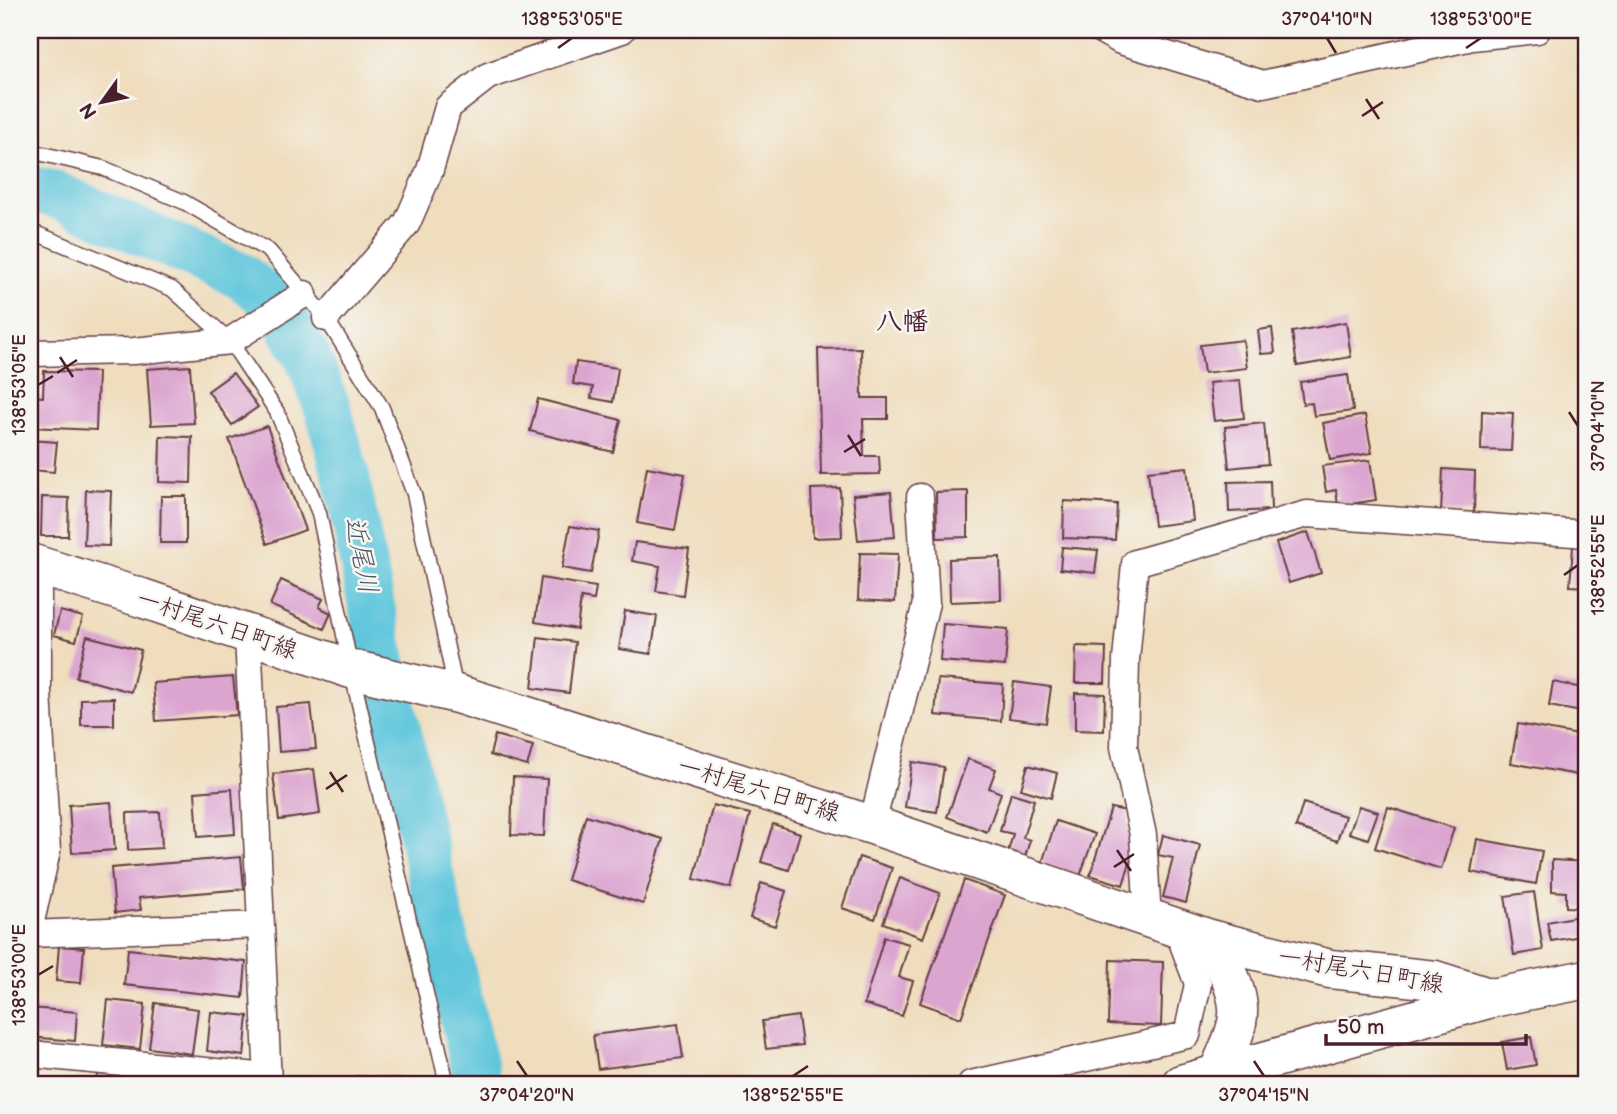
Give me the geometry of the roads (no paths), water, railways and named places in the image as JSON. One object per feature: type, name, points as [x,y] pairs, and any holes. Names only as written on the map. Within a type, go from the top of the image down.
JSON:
[{"type":"main road","name":"一村尾六日町線","points":[[34,565],[142,598],[351,669],[457,694],[872,824],[1213,940],[1330,969],[1435,980],[1492,998]]},
{"type":"main road","points":[[1199,1080],[1232,1039],[1238,1008],[1230,977],[1213,940]]},
{"type":"main road","points":[[1199,1080],[1492,998],[1587,979]]},
{"type":"street","points":[[326,318],[407,223],[430,170],[448,107],[488,76],[622,30]]},
{"type":"street","points":[[1101,30],[1121,41],[1263,85],[1472,37],[1537,30]]},
{"type":"street","points":[[30,353],[134,351],[230,341],[304,294]]},
{"type":"street","points":[[872,824],[926,603],[920,497]]},
{"type":"street","points":[[971,1084],[1188,1035],[1198,984],[1163,923],[1124,747],[1126,660],[1135,563],[1307,514],[1587,534]]},
{"type":"street","points":[[30,926],[47,851],[34,565]]},
{"type":"street","points":[[30,1054],[268,1081],[248,635]]},
{"type":"street","points":[[30,934],[260,925]]},
{"type":"lane","points":[[30,150],[103,168],[184,202],[269,251],[326,318],[382,408],[414,494],[457,694]]},
{"type":"lane","points":[[30,231],[172,289],[230,341],[277,412],[319,513],[351,669],[447,1084]]},
{"type":"waterway","name":"近尾川","points":[[30,189],[54,194],[241,276],[277,304],[308,358],[328,409],[346,476],[384,669],[478,1084]]},
{"type":"district","name":"八幡","points":[[902,321]]}]
